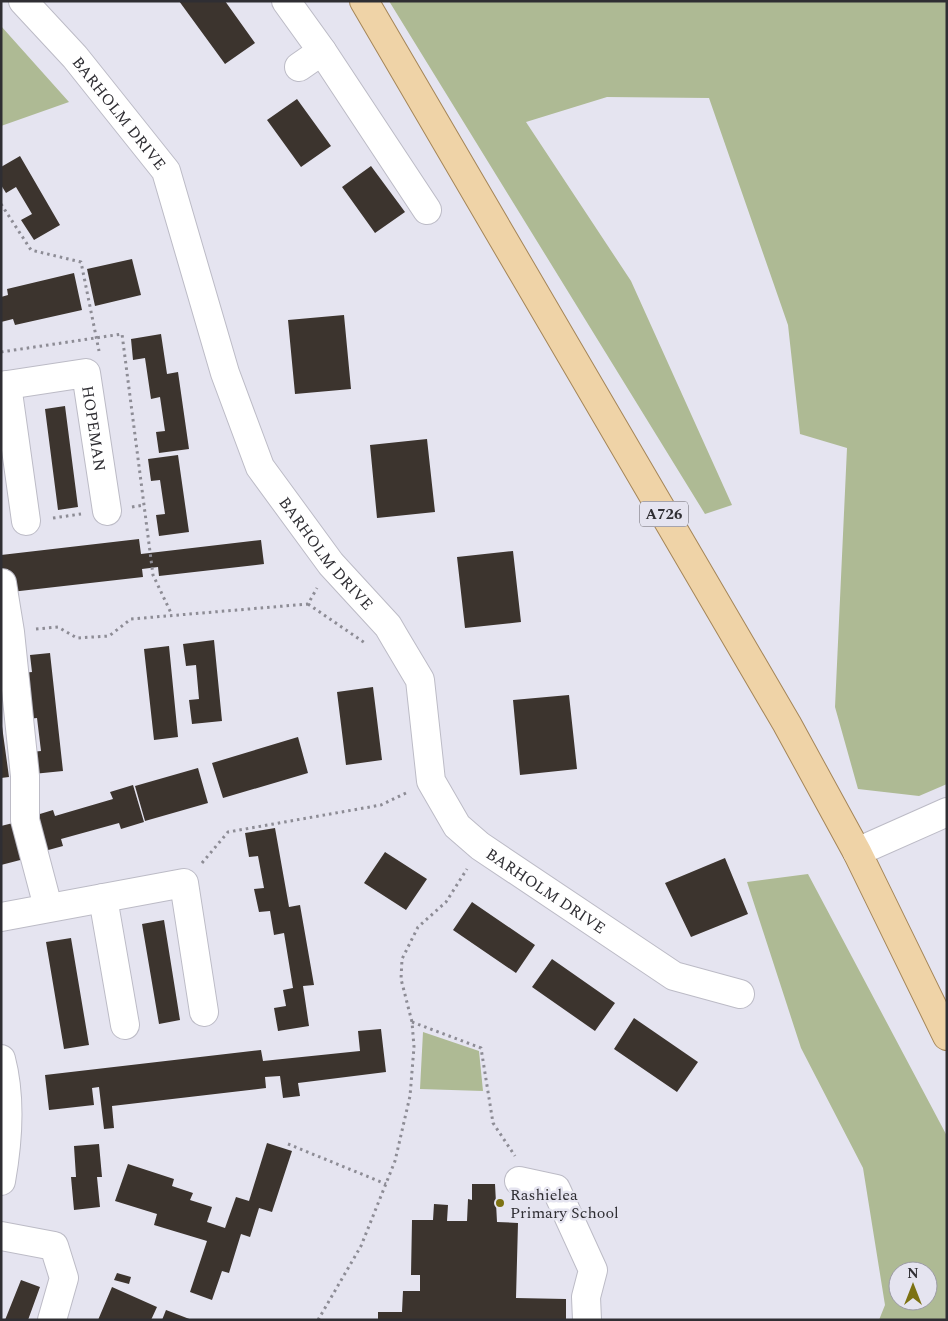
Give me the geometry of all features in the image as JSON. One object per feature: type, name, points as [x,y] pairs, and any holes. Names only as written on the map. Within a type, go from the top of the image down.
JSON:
[{"type":"main road","name":"A726","points":[[364,1],[787,724],[858,852],[947,1036]]},
{"type":"street","name":"BARHOLM DRIVE","points":[[23,1],[75,57],[166,171],[225,374],[260,467],[331,564],[388,626],[420,680],[431,781],[457,826],[480,846],[674,976],[740,994]]},
{"type":"street","points":[[286,1],[322,51],[426,210]]},
{"type":"street","points":[[299,68],[322,51]]},
{"type":"street","name":"HOPEMAN","points":[[4,385],[86,373],[107,511]]},
{"type":"street","points":[[4,385],[26,521]]},
{"type":"street","points":[[2,583],[10,632],[25,776],[25,820],[48,908]]},
{"type":"street","points":[[858,852],[947,812]]},
{"type":"street","points":[[1,917],[184,883],[204,1012]]},
{"type":"street","points":[[103,898],[125,1025]]},
{"type":"street","points":[[1,1181],[4,1164],[3,1074]]},
{"type":"street","points":[[519,1181],[556,1189],[593,1270],[586,1297],[587,1320]]},
{"type":"street","points":[[1,1236],[54,1246],[64,1278],[52,1320]]},
{"type":"path","points":[[1,204],[31,250],[81,262],[99,350],[86,373]]},
{"type":"path","points":[[26,521],[144,505]]},
{"type":"path","points":[[308,604],[331,564]]},
{"type":"path","points":[[10,632],[58,627],[77,638],[109,636],[131,619],[308,604],[375,650],[395,638]]},
{"type":"path","points":[[184,883],[228,832],[380,805],[431,781]]},
{"type":"path","points":[[318,1320],[361,1246],[395,1161],[410,1096],[414,1048],[412,1022],[402,978],[402,960],[418,927],[446,902],[480,846]]},
{"type":"path","points":[[412,1022],[481,1048],[492,1123],[519,1162],[519,1181]]},
{"type":"path","points":[[288,1144],[386,1184]]},
{"type":"green space","points":[[389,1],[947,1],[947,784],[919,796],[858,789],[835,707],[847,448],[800,434],[788,325],[709,98],[607,97],[526,122],[631,281],[732,505],[705,514]]},
{"type":"green space","points":[[1,26],[69,102],[1,126]]},
{"type":"green space","points":[[808,874],[947,1136],[947,1320],[879,1320],[885,1305],[863,1168],[801,1048],[747,882]]},
{"type":"green space","points":[[423,1032],[479,1051],[483,1091],[420,1089]]},
{"type":"building","points":[[179,1],[225,1],[255,43],[225,64]]},
{"type":"building","points":[[297,99],[331,146],[301,167],[267,120]]},
{"type":"building","points":[[20,156],[60,225],[34,240],[21,220],[32,214],[16,187],[6,193],[1,185],[1,167]]},
{"type":"building","points":[[371,166],[405,212],[375,233],[342,187]]},
{"type":"building","points":[[132,259],[141,295],[95,306],[87,269]]},
{"type":"building","points":[[74,273],[82,310],[15,325],[13,319],[1,322],[1,297],[8,295],[7,289]]},
{"type":"building","points":[[344,315],[351,389],[295,394],[288,320]]},
{"type":"building","points":[[161,334],[167,374],[178,372],[189,449],[159,453],[156,432],[165,431],[160,397],[151,399],[145,358],[133,360],[131,339]]},
{"type":"building","points":[[65,406],[78,507],[58,510],[45,409]]},
{"type":"building","points":[[427,439],[435,512],[377,518],[370,445]]},
{"type":"building","points":[[178,455],[189,532],[159,536],[156,515],[165,514],[160,480],[151,481],[148,459]]},
{"type":"building","points":[[139,539],[141,554],[261,540],[264,564],[159,576],[158,567],[142,569],[143,577],[11,592],[8,569],[1,570],[1,555]]},
{"type":"building","points":[[513,551],[521,622],[465,628],[457,557]]},
{"type":"building","points":[[214,640],[222,721],[192,724],[189,700],[199,699],[196,665],[186,666],[183,644]]},
{"type":"building","points":[[169,646],[178,737],[154,740],[144,649]]},
{"type":"building","points":[[50,653],[63,771],[33,774],[31,752],[41,751],[37,718],[27,719],[22,673],[32,672],[30,655]]},
{"type":"building","points":[[373,687],[382,760],[346,765],[337,692]]},
{"type":"building","points":[[569,695],[577,769],[520,775],[513,700]]},
{"type":"building","points":[[1,719],[9,777],[1,778]]},
{"type":"building","points":[[298,737],[308,773],[223,798],[212,763]]},
{"type":"building","points":[[198,768],[208,803],[145,821],[135,786]]},
{"type":"building","points":[[133,785],[144,822],[121,829],[119,823],[61,839],[63,846],[41,852],[30,817],[53,810],[55,816],[113,799],[110,792]]},
{"type":"building","points":[[17,822],[28,858],[1,865],[1,826]]},
{"type":"building","points":[[275,828],[289,907],[300,905],[314,985],[303,986],[309,1026],[278,1031],[274,1008],[286,1006],[283,990],[293,988],[284,933],[274,935],[270,911],[259,912],[254,889],[264,888],[258,856],[249,857],[245,833]]},
{"type":"building","points":[[385,852],[427,879],[406,910],[364,883]]},
{"type":"building","points":[[725,858],[748,914],[691,937],[665,883]]},
{"type":"building","points":[[472,902],[535,945],[516,973],[453,930]]},
{"type":"building","points":[[164,920],[180,1020],[159,1024],[142,924]]},
{"type":"building","points":[[71,938],[89,1045],[64,1049],[46,942]]},
{"type":"building","points":[[552,959],[615,1003],[595,1031],[532,987]]},
{"type":"building","points":[[634,1018],[698,1062],[677,1092],[614,1049]]},
{"type":"building","points":[[381,1029],[386,1072],[298,1083],[300,1096],[283,1098],[280,1076],[265,1077],[266,1088],[112,1106],[114,1128],[104,1129],[99,1087],[92,1088],[94,1105],[49,1110],[45,1075],[261,1050],[263,1061],[360,1051],[358,1031]]},
{"type":"building","points":[[267,1143],[292,1151],[272,1212],[259,1208],[250,1237],[241,1234],[229,1273],[222,1271],[212,1300],[190,1292],[207,1241],[154,1225],[157,1214],[115,1201],[128,1164],[174,1179],[172,1186],[193,1193],[190,1200],[212,1207],[207,1222],[225,1228],[236,1197],[249,1201]]},
{"type":"building","points":[[99,1144],[102,1177],[97,1177],[100,1207],[74,1210],[71,1177],[76,1177],[74,1146]]},
{"type":"building","points":[[472,1184],[495,1184],[497,1222],[518,1223],[516,1298],[566,1299],[566,1320],[378,1320],[378,1312],[402,1312],[403,1291],[420,1291],[420,1275],[411,1275],[412,1220],[433,1220],[434,1204],[448,1205],[447,1221],[467,1221],[468,1199],[472,1200]]},
{"type":"building","points":[[117,1273],[131,1277],[129,1284],[114,1280]]},
{"type":"building","points":[[21,1280],[40,1287],[28,1320],[5,1320]]},
{"type":"building","points":[[112,1287],[157,1307],[151,1320],[98,1320]]},
{"type":"building","points":[[166,1310],[192,1320],[162,1320]]},
{"type":"place","name":"Rashielea Primary School","points":[[500,1203]]}]
